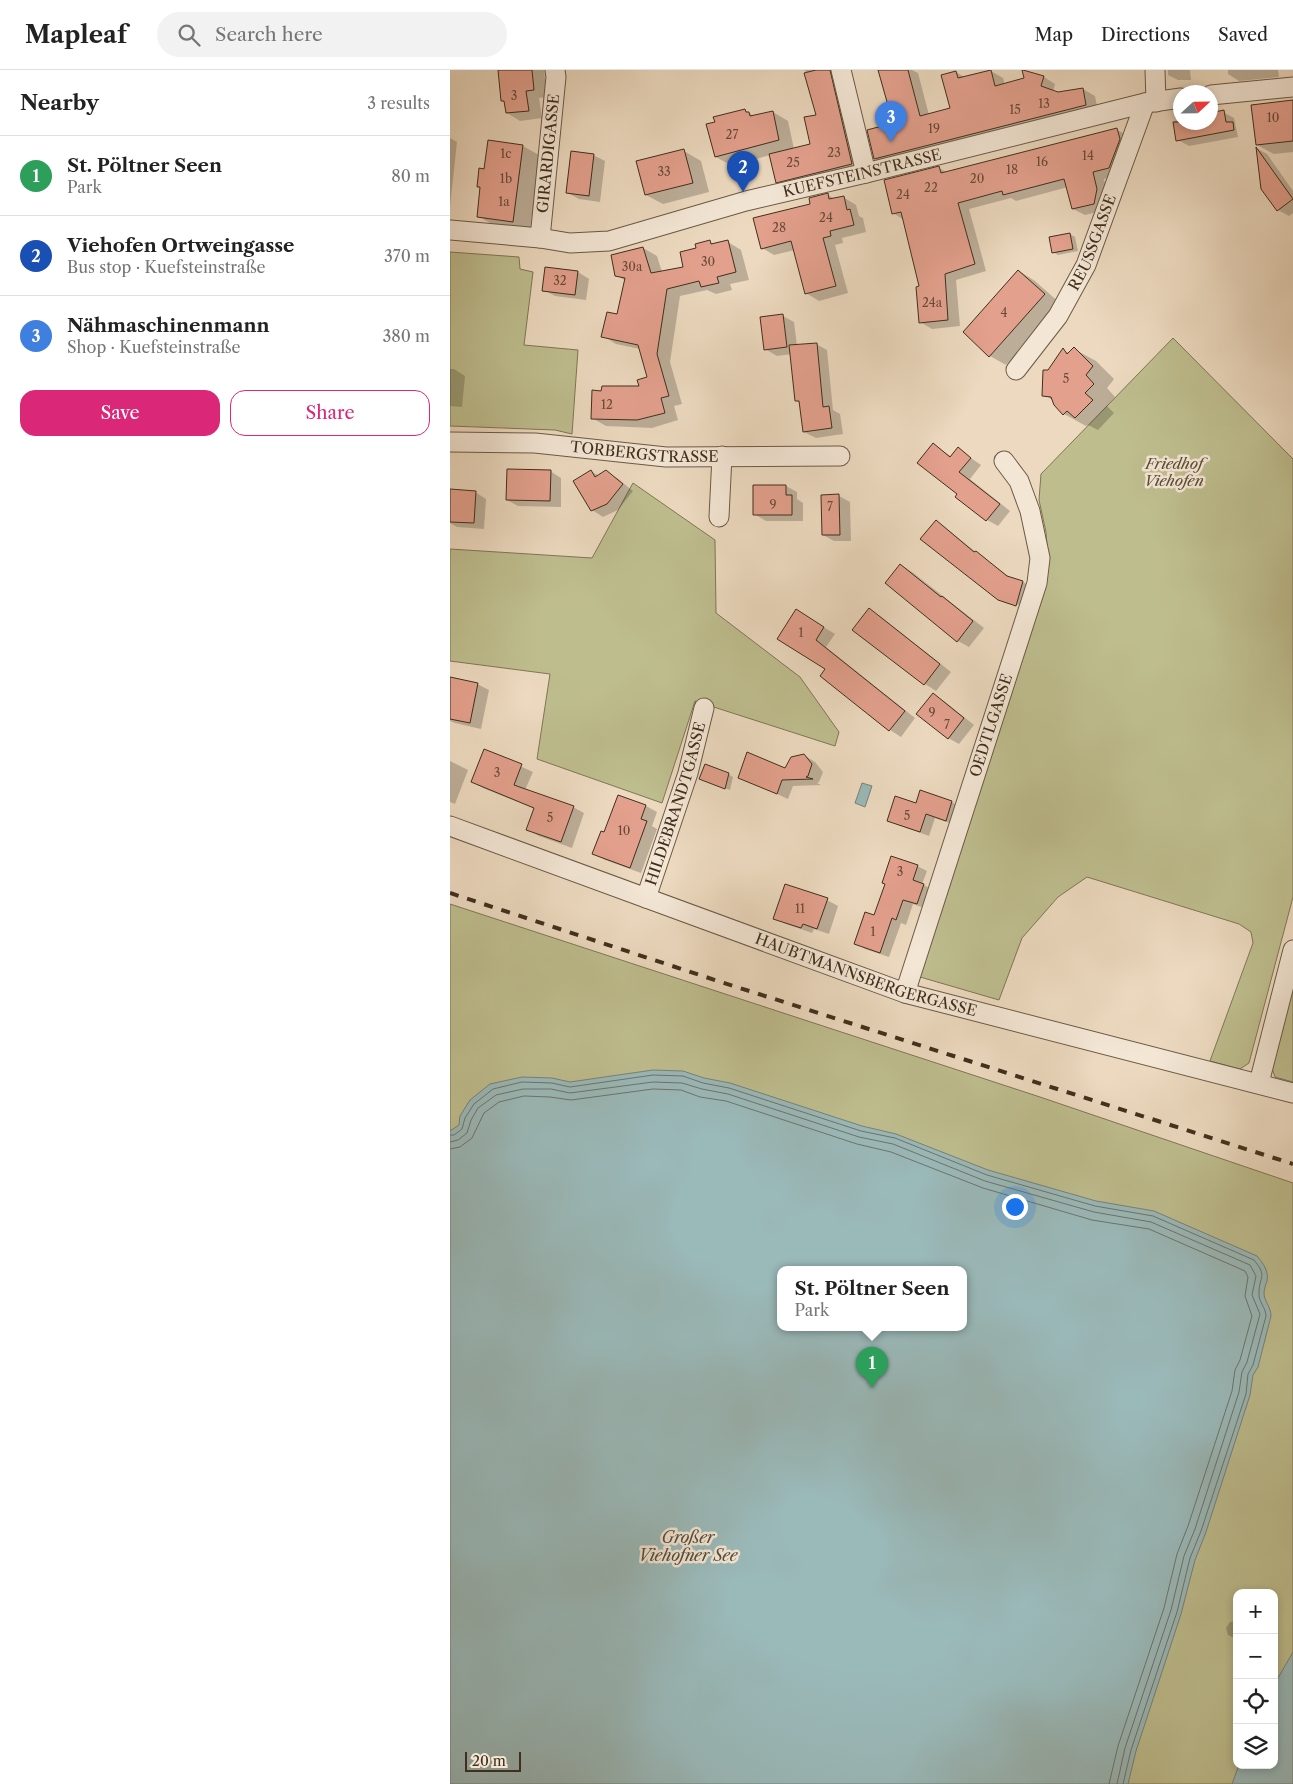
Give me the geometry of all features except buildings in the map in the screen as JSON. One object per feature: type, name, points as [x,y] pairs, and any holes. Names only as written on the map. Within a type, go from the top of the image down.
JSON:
[{"type":"street","name":"GIRARDIGASSE","points":[[540,238],[555,70]]},
{"type":"street","points":[[841,70],[866,173]]},
{"type":"street","points":[[1150,102],[1154,70]]},
{"type":"street","points":[[1218,94],[1293,87]]},
{"type":"street","name":"KUEFSTEINSTRASSE","points":[[450,230],[540,238],[570,243],[609,240],[746,201],[1150,102],[1173,99]]},
{"type":"street","name":"REUSSGASSE","points":[[1016,370],[1058,316],[1086,264],[1150,102]]},
{"type":"street","name":"TORBERGSTRASSE","points":[[450,442],[536,443],[666,457],[840,456]]},
{"type":"street","points":[[719,517],[722,456]]},
{"type":"street","name":"OEDTLGASSE","points":[[905,992],[1036,583],[1040,558],[1030,512],[1019,481],[1004,461]]},
{"type":"street","name":"HILDEBRANDTGASSE","points":[[646,898],[688,773],[704,708]]},
{"type":"street","name":"HAUBTMANNSBERGERGASSE","points":[[450,826],[905,992],[1293,1093]]},
{"type":"street","points":[[1259,1083],[1293,950]]},
{"type":"green space","points":[[450,252],[519,257],[520,269],[533,272],[524,345],[578,350],[572,434],[555,430],[450,426]]},
{"type":"green space","name":"Friedhof Viehofen","points":[[1173,338],[1293,459],[1293,897],[1249,1063],[1240,1069],[1210,1061],[1253,943],[1251,932],[1239,924],[1087,877],[1058,897],[1022,938],[999,1000],[920,977],[1003,710],[1042,599],[1048,560],[1046,532],[1039,500],[1041,474]]},
{"type":"green space","points":[[633,483],[715,540],[716,613],[800,677],[839,732],[835,746],[695,701],[662,803],[537,759],[550,674],[450,661],[450,549],[592,558]]},
{"type":"green space","name":"Großer Viehofner See","points":[[450,904],[1040,1097],[1293,1183],[1293,1784],[450,1784]]},
{"type":"green space","points":[[1293,981],[1293,1082],[1275,1077],[1270,1063]]},
{"type":"water","points":[[862,783],[872,786],[865,807],[855,803]]},
{"type":"water","name":"Großer Viehofner See","points":[[653,1070],[683,1071],[704,1078],[730,1083],[862,1126],[896,1134],[988,1170],[1096,1201],[1154,1211],[1257,1256],[1265,1267],[1267,1274],[1264,1293],[1271,1316],[1258,1367],[1253,1375],[1250,1395],[1206,1532],[1195,1560],[1181,1614],[1136,1751],[1128,1784],[450,1784],[450,1131],[459,1125],[460,1116],[470,1100],[490,1084],[522,1077],[552,1078],[570,1082]]},
{"type":"water","points":[[1293,1652],[1293,1784],[1232,1784],[1238,1769],[1278,1769],[1278,1678]]},
{"type":"railway","points":[[450,893],[721,982],[1293,1164]]},
{"type":"place","name":"Nähmaschinenmann","points":[[891,142]]},
{"type":"place","name":"Viehofen Ortweingasse","points":[[743,192]]},
{"type":"place","name":"St. Pöltner Seen","points":[[872,1388]]}]
